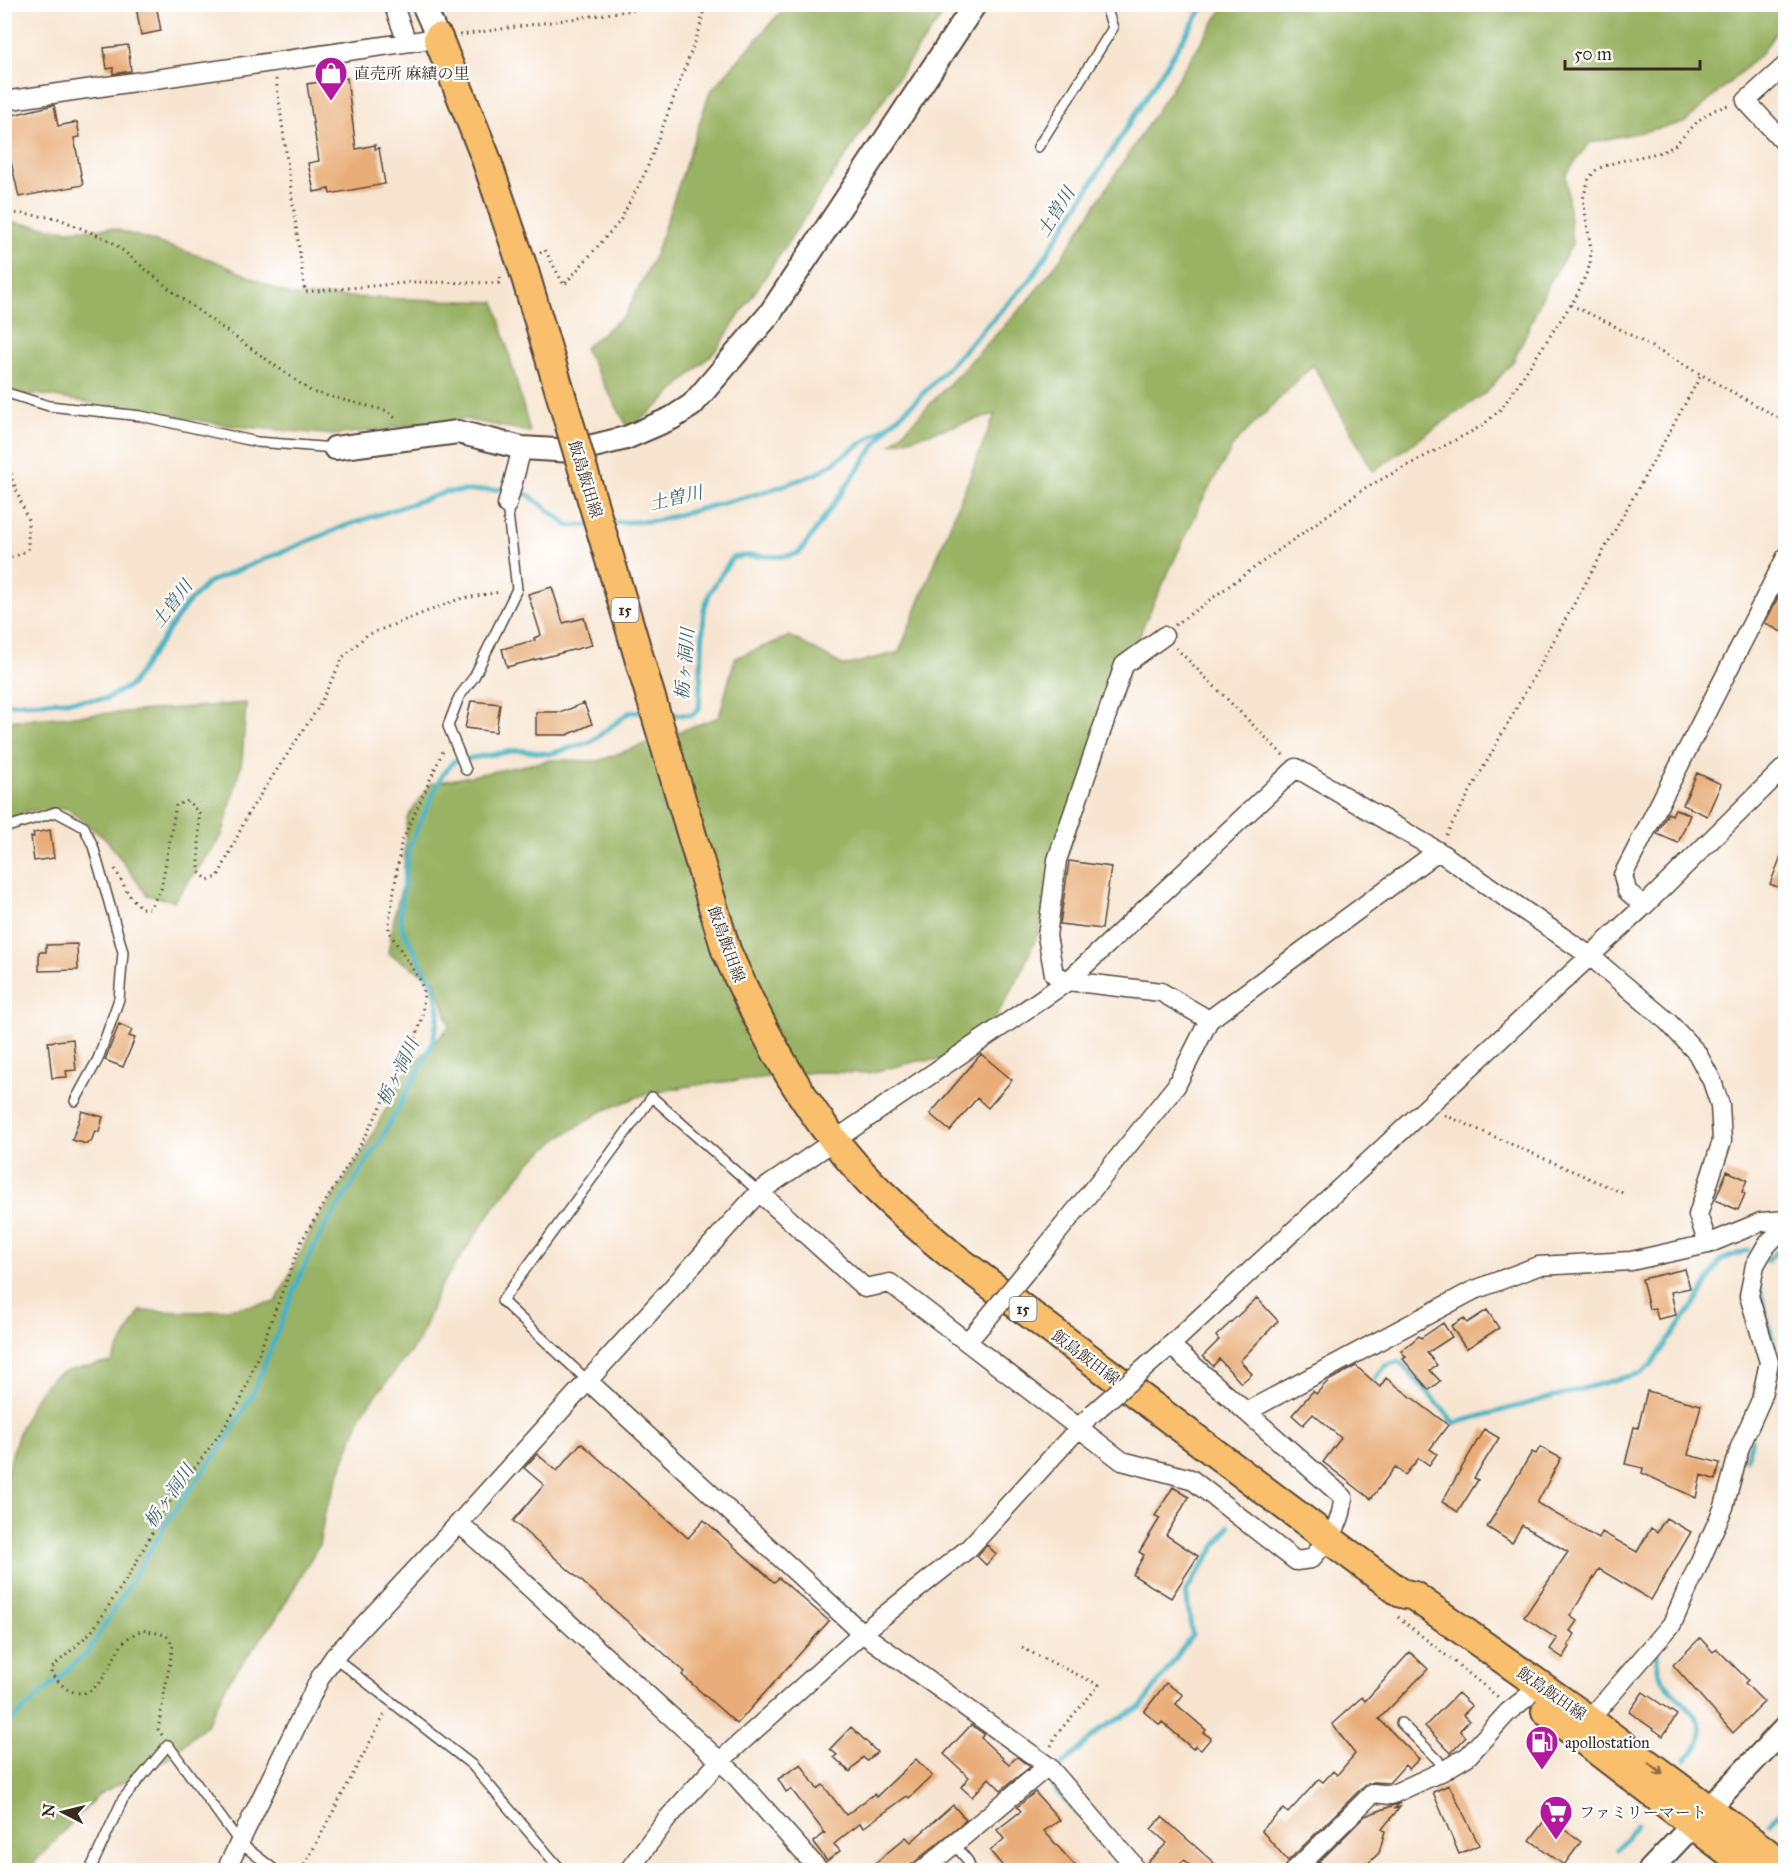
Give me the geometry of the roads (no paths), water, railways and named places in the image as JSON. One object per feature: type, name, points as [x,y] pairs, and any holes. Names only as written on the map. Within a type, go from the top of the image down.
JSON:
[{"type":"main road","name":"飯島飯田線","points":[[438,38],[530,263],[726,950],[771,1041],[801,1093],[833,1139],[878,1190],[950,1254],[1401,1593],[1409,1606],[1527,1696],[1700,1816],[1785,1867]]},
{"type":"main road","name":"飯島飯田線","points":[[1401,1593],[1414,1596],[1589,1720],[1700,1816],[1752,1870]]},
{"type":"street","points":[[393,4],[407,42]]},
{"type":"street","points":[[4,101],[438,38],[423,4]]},
{"type":"street","points":[[335,448],[413,436],[458,432],[522,448],[573,451],[615,441],[672,418],[692,405],[769,315],[975,4]]},
{"type":"street","points":[[1785,65],[1746,101],[1785,144]]},
{"type":"street","points":[[507,505],[522,448]]},
{"type":"street","points":[[1644,906],[1627,891],[1623,874],[1785,557]]},
{"type":"street","points":[[1164,636],[1124,665],[1057,860],[1047,936],[1054,974],[1068,981],[1161,992],[1209,1020]]},
{"type":"street","points":[[629,1870],[667,1820],[719,1762],[862,1633],[969,1548],[1086,1420],[1166,1349],[1644,906],[1785,766]]},
{"type":"street","points":[[226,1870],[321,1676],[334,1657],[459,1523],[759,1192],[833,1139],[1068,981],[1296,768],[1438,851],[1590,956],[1667,1021],[1697,1053],[1712,1081],[1720,1105],[1722,1141],[1698,1215],[1708,1244]]},
{"type":"street","points":[[968,1341],[1176,1086],[1209,1020],[1438,851]]},
{"type":"street","points":[[759,1192],[865,1288],[890,1283],[968,1341],[1086,1420],[1122,1461],[1191,1479],[1296,1561],[1311,1559],[1329,1539],[1343,1515],[1343,1497],[1246,1412],[1166,1349]]},
{"type":"street","points":[[1246,1412],[1472,1291],[1538,1266],[1631,1261],[1708,1244],[1761,1222],[1785,1220]]},
{"type":"street","points":[[1589,1720],[1672,1624],[1724,1507],[1740,1447],[1761,1401],[1769,1362],[1749,1296],[1755,1265],[1766,1246],[1785,1225]]},
{"type":"street","points":[[588,1381],[862,1633],[1048,1766],[1132,1863],[1135,1870]]},
{"type":"street","points":[[459,1523],[733,1773],[819,1870]]},
{"type":"street","points":[[1295,1870],[1373,1793],[1391,1795],[1443,1771],[1468,1755],[1508,1712],[1527,1696]]},
{"type":"street","points":[[1650,1870],[1700,1816],[1780,1742]]},
{"type":"street","points":[[923,1870],[1048,1766]]},
{"type":"lane","points":[[1038,147],[1113,28],[1105,4]]},
{"type":"lane","points":[[4,392],[49,406],[141,416],[257,442],[335,448]]},
{"type":"lane","points":[[466,770],[448,726],[459,698],[474,676],[517,589],[507,505]]},
{"type":"lane","points":[[4,828],[56,812],[84,827],[93,846],[123,952],[119,999],[98,1059],[75,1101]]},
{"type":"lane","points":[[588,1381],[502,1301],[652,1097],[759,1192]]},
{"type":"lane","points":[[334,1657],[472,1765],[561,1870]]},
{"type":"lane","points":[[1401,1723],[1438,1760],[1443,1771]]},
{"type":"lane","points":[[90,1870],[123,1799],[168,1745],[240,1843],[275,1870]]},
{"type":"lane","points":[[955,1845],[968,1861],[971,1870]]},
{"type":"waterway","name":"土曽川","points":[[609,523],[655,521],[768,491],[818,473],[890,424],[915,402],[1031,279],[1205,4]]},
{"type":"waterway","name":"栃ヶ洞川","points":[[666,714],[692,715],[699,709],[704,609],[710,592],[732,558],[784,556],[800,552],[890,424]]},
{"type":"waterway","name":"土曽川","points":[[4,704],[106,699],[131,685],[186,605],[209,582],[345,526],[446,492],[504,489],[529,495],[569,526],[591,525]]},
{"type":"waterway","name":"栃ヶ洞川","points":[[4,1727],[89,1651],[172,1514],[226,1440],[253,1393],[302,1271],[322,1232],[379,1143],[426,1057],[433,1041],[439,1013],[435,989],[403,930],[400,913],[409,847],[442,775],[454,761],[518,750],[549,754],[591,742],[630,712],[647,713]]},
{"type":"waterway","points":[[1767,1261],[1786,1243]]},
{"type":"waterway","points":[[1370,1385],[1385,1366],[1399,1361],[1455,1423],[1641,1373],[1651,1365],[1700,1296],[1720,1260],[1748,1250]]},
{"type":"waterway","points":[[1759,1286],[1773,1344]]},
{"type":"waterway","points":[[1746,1460],[1752,1440]]},
{"type":"waterway","points":[[1061,1766],[1102,1728],[1141,1707],[1192,1635],[1186,1591],[1229,1526]]},
{"type":"waterway","points":[[1658,1651],[1657,1666],[1662,1678],[1698,1721],[1701,1732],[1697,1747],[1685,1759]]},
{"type":"waterway","points":[[1054,1784],[1054,1788],[1079,1815]]},
{"type":"waterway","points":[[1769,1823],[1786,1807]]},
{"type":"waterway","points":[[1618,1849],[1637,1824]]},
{"type":"place","name":"直売所 麻績の里","points":[[331,102]]},
{"type":"place","name":"apollostation","points":[[1542,1771]]},
{"type":"place","name":"ファミリーマート","points":[[1556,1841]]}]
